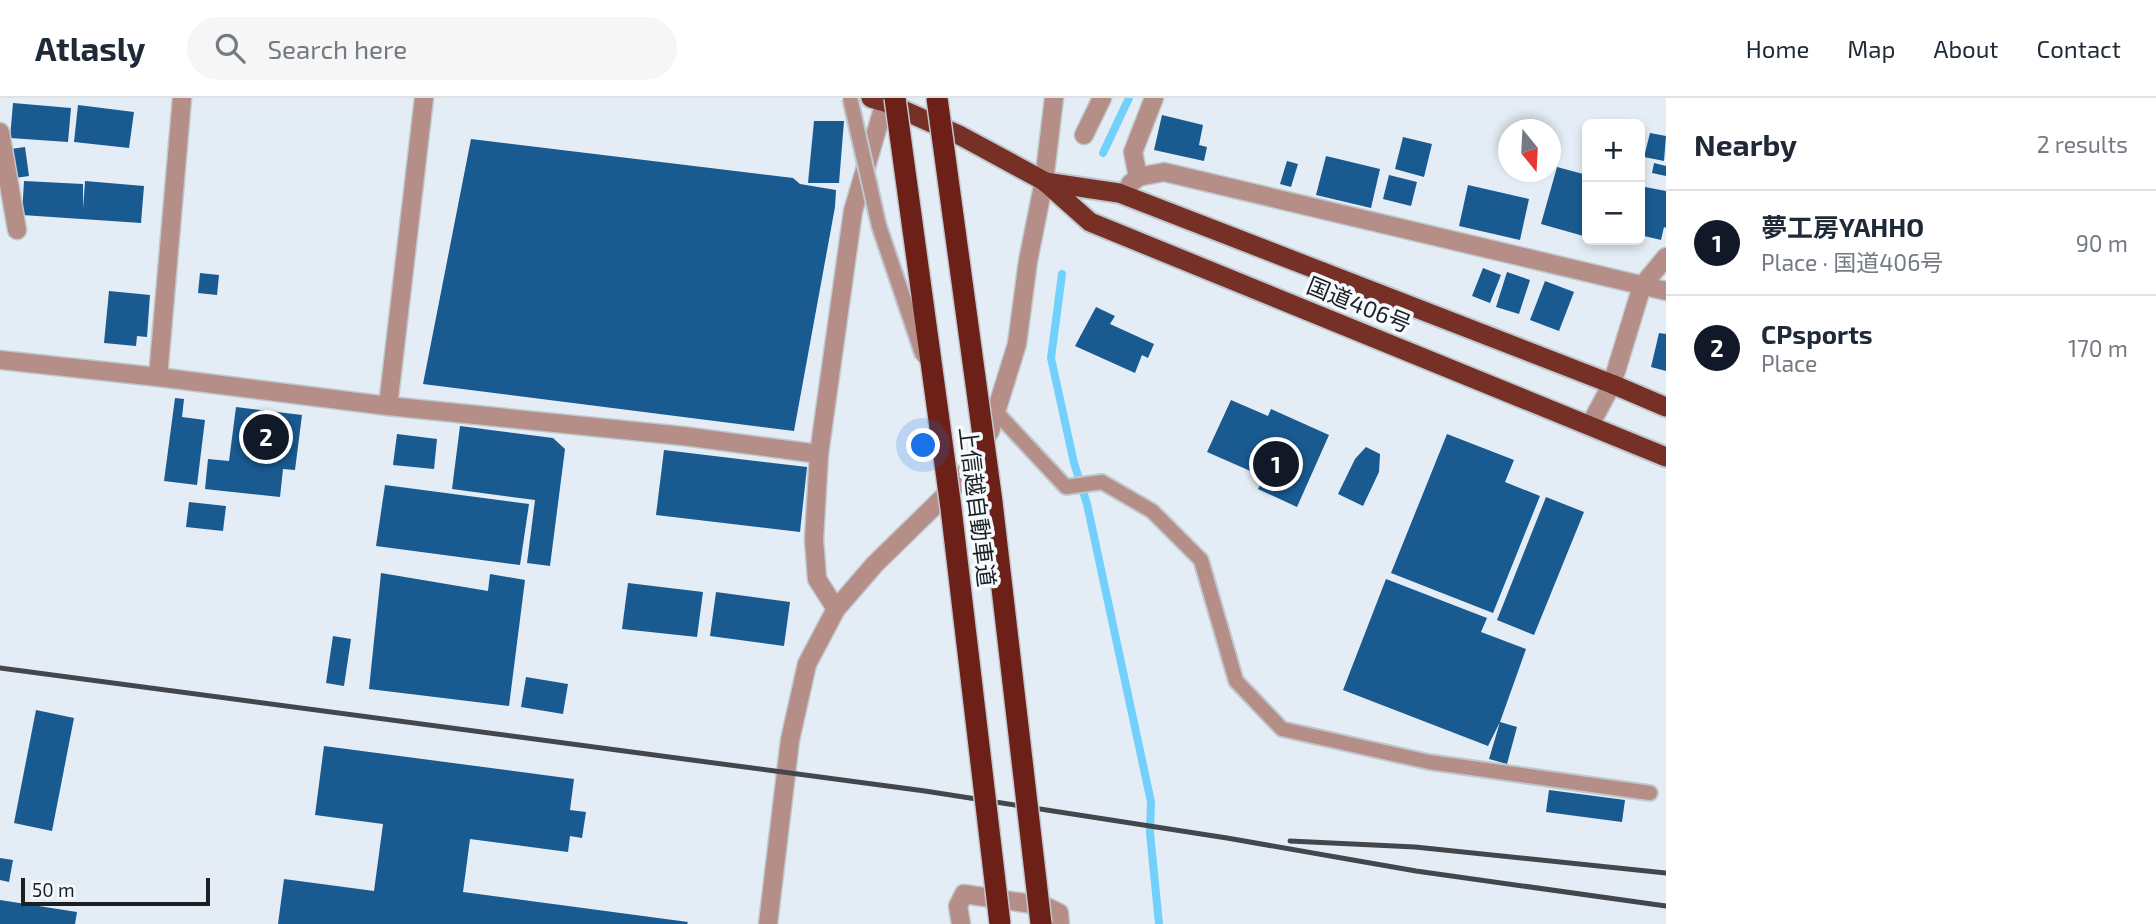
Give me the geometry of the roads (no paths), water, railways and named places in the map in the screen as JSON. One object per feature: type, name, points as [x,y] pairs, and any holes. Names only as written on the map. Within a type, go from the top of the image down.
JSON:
[{"type":"highway","name":"上信越自動車道","points":[[937,98],[992,502],[1041,924]]},
{"type":"highway","name":"上信越自動車道","points":[[884,99],[936,394],[1000,924]]},
{"type":"highway","name":"国道406号","points":[[884,99],[961,136],[1044,181],[1090,222],[1666,457]]},
{"type":"highway","name":"国道406号","points":[[1044,181],[1119,193],[1666,407]]},
{"type":"street","points":[[159,377],[182,98]]},
{"type":"street","points":[[388,406],[424,98]]},
{"type":"street","points":[[768,924],[790,740],[807,664],[836,609],[875,564],[962,479],[990,431],[1017,344],[1028,261],[1044,181],[1054,98]]},
{"type":"street","points":[[1084,135],[1102,98]]},
{"type":"street","points":[[1138,177],[1133,152],[1154,98]]},
{"type":"street","points":[[836,609],[817,579],[814,539],[819,454],[853,211],[884,99]]},
{"type":"street","points":[[0,132],[17,230]]},
{"type":"street","points":[[1119,193],[1138,177],[1164,172],[1666,291]]},
{"type":"street","points":[[1590,425],[1612,384],[1642,286],[1666,257]]},
{"type":"street","points":[[0,360],[388,406],[683,436],[819,454]]},
{"type":"street","points":[[961,924],[958,906],[964,894],[1045,906],[1059,913],[1060,924]]},
{"type":"lane","points":[[850,98],[879,226],[936,394]]},
{"type":"lane","points":[[996,412],[1066,486],[1102,482],[1152,510],[1201,560],[1236,681],[1282,729],[1429,762],[1650,793]]},
{"type":"waterway","points":[[1103,153],[1129,98]]},
{"type":"waterway","points":[[1062,274],[1051,358],[1074,463],[1087,504],[1151,802],[1150,833],[1159,924]]},
{"type":"railway","points":[[0,668],[925,791],[1227,838],[1416,871],[1666,906]]},
{"type":"railway","points":[[1290,841],[1415,847],[1666,873]]},
{"type":"place","name":"CPsports","points":[[266,437]]},
{"type":"place","name":"夢工房YAHHO","points":[[1276,464]]}]
